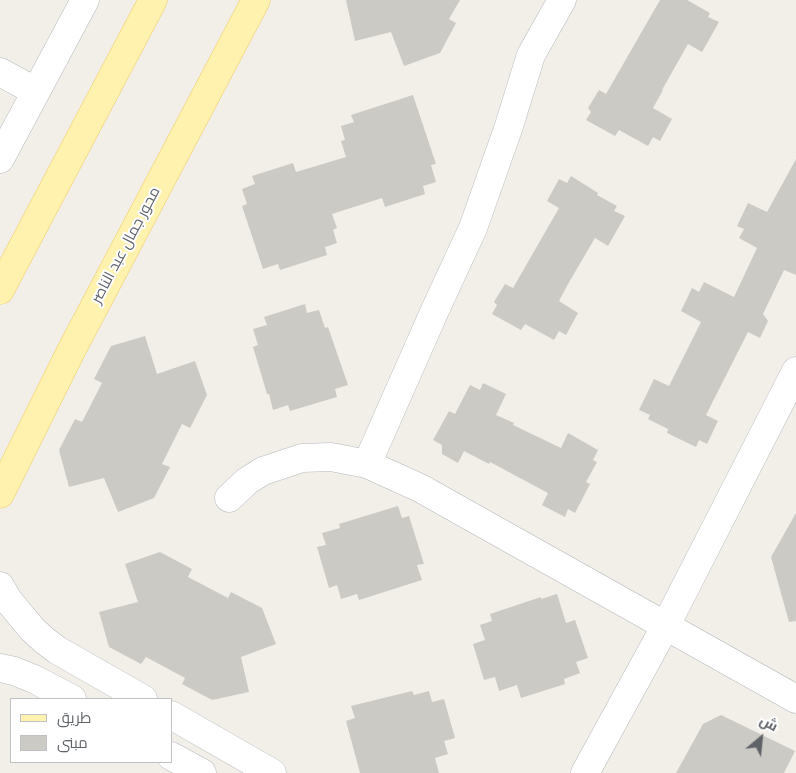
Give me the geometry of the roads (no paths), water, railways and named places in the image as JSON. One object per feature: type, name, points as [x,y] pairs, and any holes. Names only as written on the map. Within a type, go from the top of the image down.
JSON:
[{"type":"main road","points":[[0,290],[153,0]]},
{"type":"main road","name":"محور جمال عبد الناصر","points":[[0,494],[71,351],[256,0]]},
{"type":"street","points":[[0,159],[85,0]]},
{"type":"street","points":[[367,464],[473,228],[508,129],[531,55],[562,0]]},
{"type":"street","points":[[0,72],[35,91]]},
{"type":"street","points":[[586,773],[665,627],[796,370]]},
{"type":"street","points":[[229,498],[247,481],[263,471],[302,458],[331,457],[367,464],[420,488],[796,699]]},
{"type":"street","points":[[0,586],[13,606],[44,640],[57,650],[142,698]]},
{"type":"street","points":[[0,668],[34,679],[70,698]]},
{"type":"street","points":[[172,716],[272,773]]},
{"type":"street","points":[[172,757],[202,773]]}]
